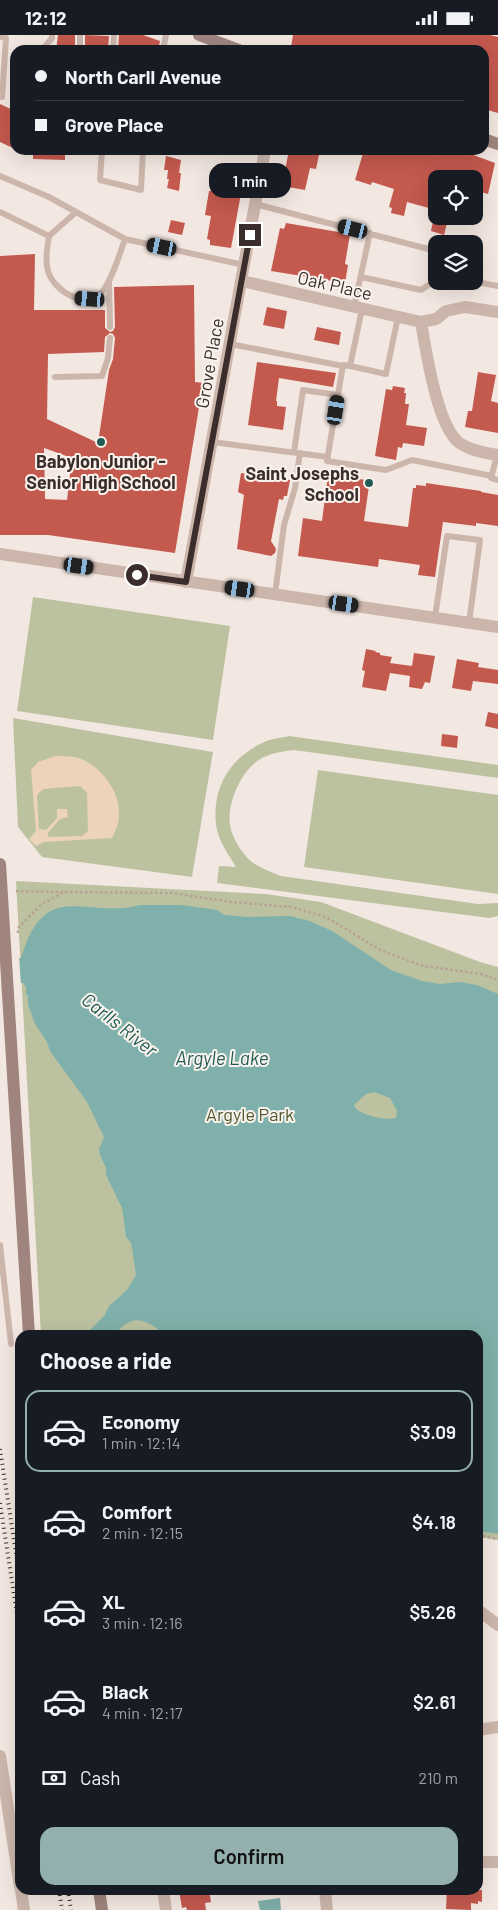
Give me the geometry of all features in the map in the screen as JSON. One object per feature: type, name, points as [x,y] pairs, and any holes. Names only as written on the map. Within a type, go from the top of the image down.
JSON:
[{"type":"main road","points":[[199,35],[226,45]]},
{"type":"main road","points":[[0,864],[2,934],[6,957],[5,995],[29,1330]]},
{"type":"main road","points":[[100,1895],[102,1910]]},
{"type":"street","name":"Grove Place","points":[[186,582],[264,155]]},
{"type":"street","name":"Oak Place","points":[[242,281],[421,322]]},
{"type":"street","points":[[497,455],[483,453],[460,443],[447,428],[432,379],[421,322],[436,319],[446,311],[456,308],[465,307],[498,312]]},
{"type":"street","points":[[0,554],[498,627]]},
{"type":"street","points":[[483,1614],[498,1625]]},
{"type":"street","points":[[483,1729],[498,1727]]},
{"type":"street","points":[[0,1756],[15,1855]]},
{"type":"street","points":[[483,1862],[498,1861]]},
{"type":"street","points":[[21,1895],[24,1910]]},
{"type":"street","points":[[164,1895],[166,1910]]},
{"type":"street","points":[[326,1895],[327,1910]]},
{"type":"lane","points":[[0,37],[6,38],[2,97]]},
{"type":"lane","points":[[102,155],[100,181],[141,190],[143,155]]},
{"type":"lane","points":[[0,176],[49,197],[125,239],[244,265]]},
{"type":"lane","points":[[256,204],[428,249]]},
{"type":"lane","points":[[0,212],[49,236]]},
{"type":"lane","points":[[76,213],[49,236],[46,258],[49,274],[60,289],[74,298],[90,299],[101,293],[109,280],[125,239]]},
{"type":"lane","points":[[370,233],[361,277],[358,308],[338,395],[327,461],[386,470],[412,460],[495,478],[497,455]]},
{"type":"lane","points":[[361,277],[421,290],[428,285]]},
{"type":"lane","points":[[109,280],[110,327]]},
{"type":"lane","points":[[483,283],[498,286]]},
{"type":"lane","points":[[230,344],[386,374],[398,317]]},
{"type":"lane","points":[[55,377],[102,376],[108,358],[110,338]]},
{"type":"lane","points":[[275,594],[284,525],[295,488],[303,390],[338,395]]},
{"type":"lane","points":[[212,442],[328,457]]},
{"type":"lane","points":[[435,617],[447,536],[480,540],[469,623]]},
{"type":"lane","points":[[0,1245],[11,1344]]},
{"type":"path","points":[[16,891],[172,893],[291,907],[326,917],[382,951],[424,966],[481,974],[498,981]]},
{"type":"path","points":[[18,937],[18,928],[42,904],[64,892]]},
{"type":"path","points":[[483,1536],[498,1539]]},
{"type":"green space","points":[[33,597],[230,626],[213,740],[17,711]]},
{"type":"green space","points":[[13,718],[213,752],[192,877],[42,857],[18,827]]},
{"type":"green space","points":[[289,736],[498,765],[498,778],[294,750],[271,754],[249,768],[238,786],[231,805],[230,824],[232,832],[237,844],[248,859],[262,868],[281,876],[478,904],[498,903],[498,916],[489,918],[217,883],[219,866],[236,867],[221,841],[216,825],[217,799],[225,776],[240,757],[250,750],[265,742]]},
{"type":"green space","points":[[318,770],[498,795],[498,894],[304,867]]},
{"type":"green space","name":"Argyle Lake","points":[[16,881],[266,894],[321,902],[480,962],[498,967],[498,1540],[483,1538],[483,1330],[41,1330]]},
{"type":"sand","points":[[55,756],[75,757],[92,765],[107,779],[119,807],[117,828],[112,838],[44,842],[36,846],[29,839],[36,831],[31,770],[38,762]],"holes":[[[80,786],[87,793],[88,831],[82,836],[48,837],[48,833],[60,819],[68,817],[67,809],[57,809],[57,818],[46,830],[39,829],[37,795],[43,789]]]},
{"type":"water","name":"Argyle Lake","points":[[140,905],[182,905],[217,910],[224,915],[248,917],[290,916],[310,921],[332,931],[391,970],[422,981],[440,984],[460,982],[477,985],[498,994],[498,1534],[483,1532],[483,1330],[157,1330],[157,1328],[137,1320],[119,1330],[90,1330],[104,1316],[109,1306],[127,1290],[136,1275],[131,1243],[126,1237],[122,1208],[106,1175],[106,1168],[100,1155],[99,1149],[104,1137],[87,1102],[50,1051],[47,1042],[35,1024],[28,1005],[26,987],[23,983],[0,982],[0,959],[21,958],[31,933],[42,917],[55,909],[68,906],[101,908]],"holes":[[[374,1092],[390,1098],[397,1111],[396,1118],[386,1119],[360,1112],[354,1105],[366,1094]]]},
{"type":"water","points":[[280,1898],[281,1910],[260,1910],[258,1901]]},
{"type":"pier","points":[[19,956],[21,985],[0,984],[0,957]]},
{"type":"building","points":[[58,35],[75,35],[75,45],[57,45]]},
{"type":"building","points":[[85,35],[109,36],[108,45],[85,45]]},
{"type":"building","points":[[119,35],[143,35],[160,41],[159,45],[118,45]]},
{"type":"building","points":[[293,35],[490,35],[498,37],[498,113],[489,110],[489,45],[291,45]]},
{"type":"building","points":[[0,104],[10,109],[10,147],[0,142]]},
{"type":"building","points":[[33,155],[65,155],[65,160],[33,159]]},
{"type":"building","points":[[288,155],[319,155],[316,169],[310,168],[305,190],[282,186]]},
{"type":"building","points":[[362,155],[473,155],[495,163],[488,194],[483,193],[483,170],[428,170],[428,208],[407,202],[404,216],[391,213],[392,208],[389,207],[394,189],[372,182],[371,185],[355,180]]},
{"type":"building","points":[[166,156],[181,160],[179,191],[167,188],[168,170],[164,170]]},
{"type":"building","points":[[217,164],[245,172],[231,248],[210,245],[210,240],[207,239],[211,216],[205,215],[209,191],[211,191]]},
{"type":"building","points":[[171,220],[185,223],[182,235],[168,232]]},
{"type":"building","points":[[286,223],[350,234],[345,264],[348,265],[345,283],[271,271],[280,228],[284,229]]},
{"type":"building","points":[[432,225],[446,225],[444,235],[431,231]]},
{"type":"building","name":"Babylon Junior - Senior High School","points":[[35,254],[34,310],[105,310],[105,328],[110,332],[115,327],[114,287],[194,285],[195,382],[203,383],[175,553],[48,535],[0,535],[0,256]],"holes":[[[110,333],[115,338],[113,359],[109,370],[98,443],[47,419],[48,354],[104,352],[105,337]],[[44,448],[72,458],[67,500],[45,499]]]},
{"type":"building","points":[[267,307],[287,311],[284,329],[263,325]]},
{"type":"building","points":[[317,327],[341,332],[339,345],[314,340]]},
{"type":"building","points":[[257,362],[336,373],[333,387],[279,378],[277,406],[286,407],[283,430],[248,425]]},
{"type":"building","points":[[478,372],[496,375],[491,401],[498,403],[498,433],[465,427],[468,411],[472,411]]},
{"type":"building","points":[[393,386],[405,388],[405,404],[409,404],[406,425],[427,428],[424,446],[403,443],[402,448],[398,447],[396,460],[375,456],[386,389],[392,390]]},
{"type":"building","points":[[259,468],[273,473],[274,479],[290,480],[287,496],[284,496],[283,500],[279,499],[271,541],[276,549],[275,553],[271,556],[237,549],[244,495],[238,492],[241,473],[251,475]]},
{"type":"building","points":[[328,475],[366,480],[366,486],[369,486],[364,521],[408,527],[413,488],[416,488],[416,485],[426,486],[426,483],[498,495],[498,526],[476,523],[476,526],[443,522],[435,577],[418,575],[420,565],[379,559],[378,567],[298,556],[303,518],[322,521]]},
{"type":"building","points":[[366,649],[376,651],[380,655],[392,657],[390,663],[412,666],[414,653],[435,656],[430,683],[425,682],[422,689],[409,687],[410,676],[390,673],[386,691],[362,687],[365,671],[362,670]]},
{"type":"building","points":[[457,659],[479,663],[478,667],[498,670],[498,684],[473,681],[471,691],[452,688]]},
{"type":"building","points":[[488,712],[498,714],[498,729],[485,726]]},
{"type":"building","points":[[442,734],[458,736],[457,748],[441,746]]},
{"type":"building","points":[[180,1895],[210,1895],[211,1902],[205,1903],[206,1910],[187,1910],[186,1907],[182,1908]]},
{"type":"building","points":[[447,1895],[482,1895],[482,1902],[478,1901],[478,1904],[471,1903],[471,1910],[446,1909]]},
{"type":"railway","points":[[0,1449],[15,1546]]},
{"type":"railway","points":[[0,1503],[15,1601]]},
{"type":"railway","points":[[60,1895],[62,1910]]},
{"type":"railway","points":[[69,1895],[71,1910]]},
{"type":"place","name":"Babylon Junior - Senior High School","points":[[101,442]]},
{"type":"place","name":"Saint Josephs School","points":[[369,483]]},
{"type":"route","points":[[137,575],[186,582],[250,235]]},
{"type":"water label","name":"Carlls River","points":[[120,1024]]},
{"type":"park label","name":"Argyle Park","points":[[250,1114]]}]
